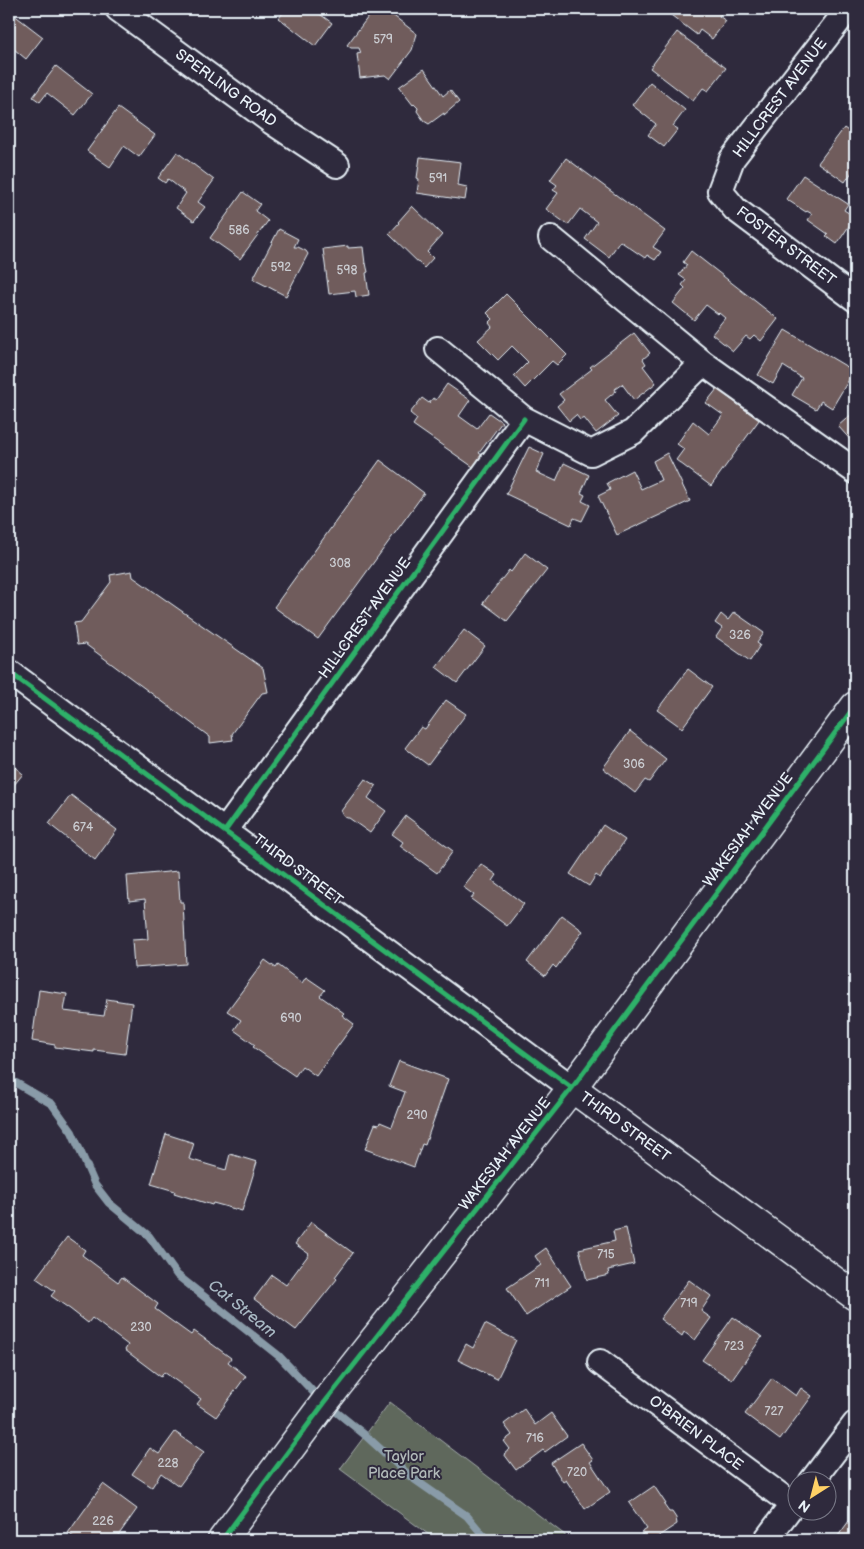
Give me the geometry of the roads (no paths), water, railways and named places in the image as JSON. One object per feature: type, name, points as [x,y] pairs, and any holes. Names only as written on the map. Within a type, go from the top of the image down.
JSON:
[{"type":"main road","name":"WAKESIAH AVENUE","points":[[222,1540],[325,1402],[572,1088],[855,706]]},
{"type":"main road","name":"THIRD STREET","points":[[572,1088],[855,1296]]},
{"type":"street","name":"SPERLING ROAD","points":[[118,9],[272,122],[337,165]]},
{"type":"street","name":"HILLCREST AVENUE","points":[[720,191],[732,158],[848,9]]},
{"type":"street","name":"FOSTER STREET","points":[[720,191],[735,209],[855,299]]},
{"type":"street","points":[[551,238],[703,364],[855,471]]},
{"type":"street","points":[[438,349],[524,419],[591,453],[633,432],[703,364]]},
{"type":"street","name":"HILLCREST AVENUE","points":[[225,831],[524,419]]},
{"type":"street","name":"THIRD STREET","points":[[9,672],[572,1088]]},
{"type":"street","name":"O'BRIEN PLACE","points":[[600,1362],[786,1496]]},
{"type":"street","points":[[819,1472],[855,1424]]},
{"type":"street","points":[[766,1540],[786,1514]]},
{"type":"waterway","name":"Cat Stream","points":[[9,1082],[16,1083],[52,1104],[72,1132],[95,1185],[109,1203],[149,1236],[177,1275],[279,1356],[318,1397],[365,1435],[411,1477],[467,1516],[487,1540]]},
{"type":"park label","name":"Taylor Place Park","points":[[404,1464]]}]
